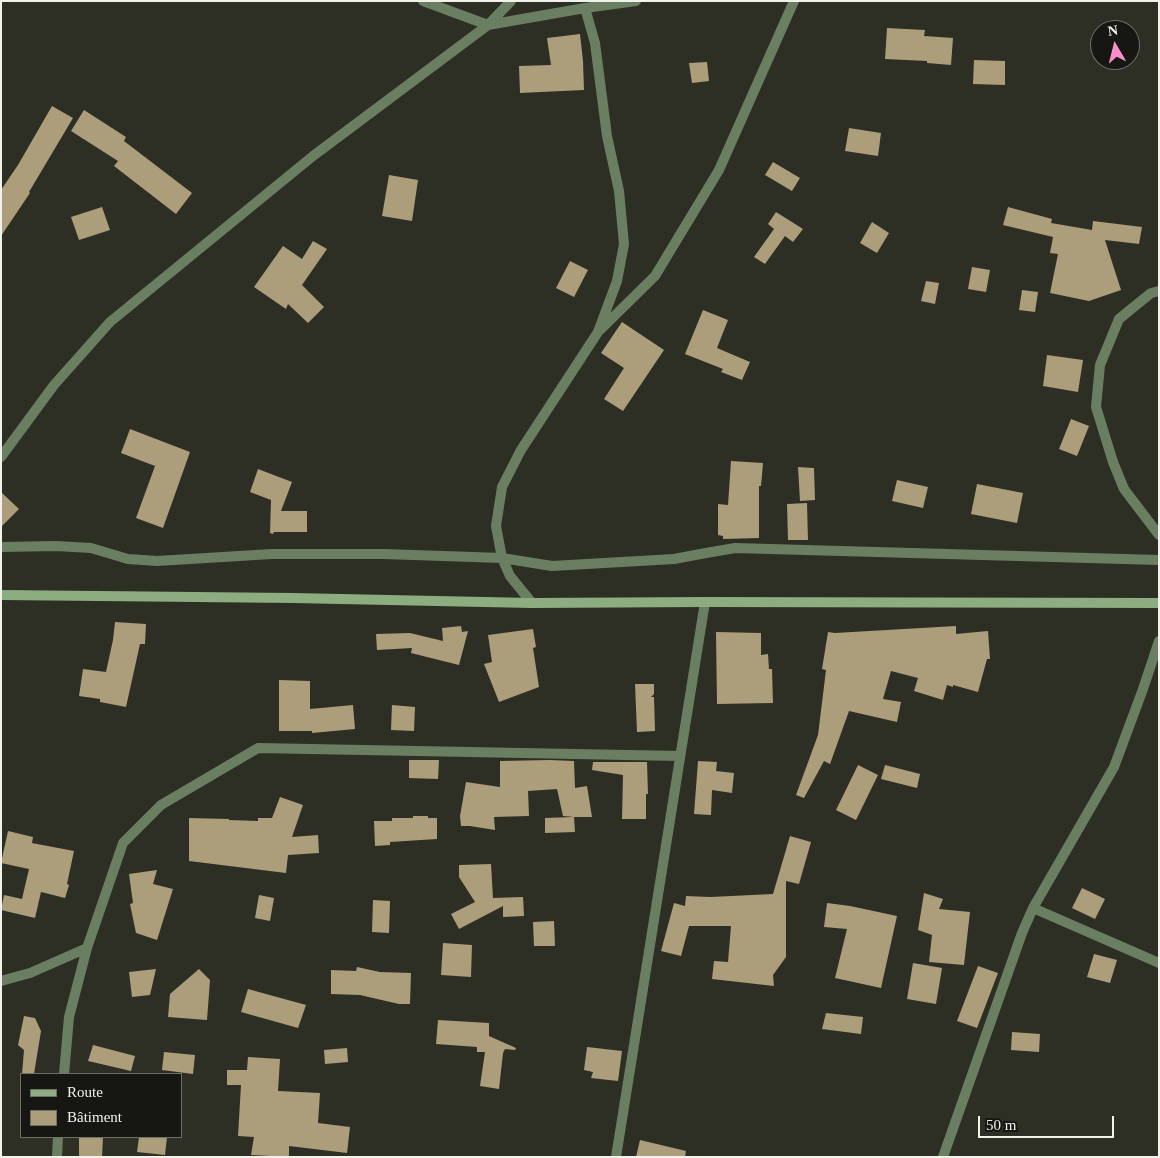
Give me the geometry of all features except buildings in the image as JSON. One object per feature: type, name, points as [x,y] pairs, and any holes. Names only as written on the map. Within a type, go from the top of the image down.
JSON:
[{"type":"main road","points":[[1,595],[532,603],[1159,603]]},
{"type":"street","points":[[423,1],[488,25],[636,1]]},
{"type":"street","points":[[1,457],[54,385],[110,322],[313,156],[488,25],[512,1]]},
{"type":"street","points":[[532,603],[510,576],[502,558],[496,526],[502,487],[521,450],[598,332],[655,276],[719,170],[794,1]]},
{"type":"street","points":[[585,8],[595,43],[607,136],[619,191],[624,244],[617,281],[598,332]]},
{"type":"street","points":[[1159,291],[1151,293],[1119,319],[1100,365],[1096,407],[1113,462],[1124,489],[1159,535]]},
{"type":"street","points":[[1,547],[56,546],[91,548],[128,559],[157,561],[272,554],[384,554],[502,558],[552,566],[674,560],[706,552],[735,548],[1159,560]]},
{"type":"street","points":[[616,1157],[705,602]]},
{"type":"street","points":[[943,1157],[1032,908],[1114,767],[1159,642]]},
{"type":"street","points":[[64,1073],[69,1018],[86,948],[124,843],[161,805],[258,748],[680,756]]},
{"type":"street","points":[[1032,908],[1159,963]]},
{"type":"street","points":[[1,981],[30,973],[86,948]]},
{"type":"street","points":[[56,1157],[58,1138]]}]
